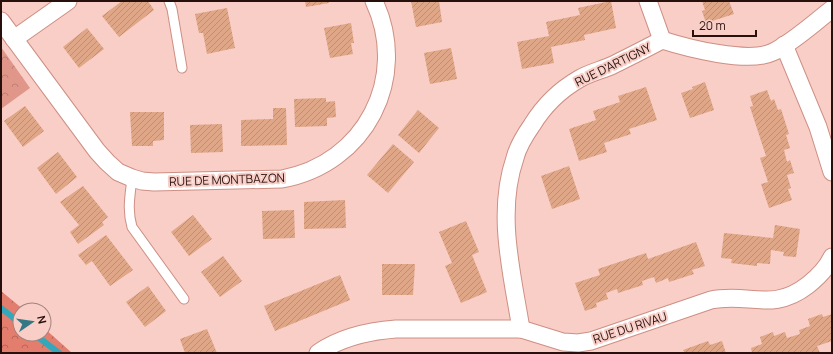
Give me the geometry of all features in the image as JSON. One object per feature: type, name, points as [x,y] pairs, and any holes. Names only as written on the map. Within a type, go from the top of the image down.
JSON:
[{"type":"street","points":[[14,39],[68,1]]},
{"type":"street","name":"RUE DE MONTBAZON","points":[[1,21],[97,151],[118,172],[132,178],[154,182],[282,179],[305,173],[327,162],[354,140],[365,127],[375,110],[386,80],[386,41],[383,25],[374,1]]},
{"type":"street","points":[[648,1],[662,40]]},
{"type":"street","name":"RUE D'ARTIGNY","points":[[520,329],[506,229],[506,201],[509,177],[515,156],[522,142],[539,114],[555,97],[579,79],[612,65],[662,40],[690,48],[745,57],[772,53],[832,8]]},
{"type":"street","points":[[784,45],[818,127],[832,172]]},
{"type":"street","name":"RUE DU RIVAU","points":[[318,353],[328,346],[353,337],[380,330],[520,329],[563,342],[578,343],[591,341],[720,298],[768,301],[782,299],[798,292],[812,281],[824,270],[832,257]]},
{"type":"lane","points":[[169,1],[172,9],[182,68]]},
{"type":"lane","points":[[132,178],[128,206],[132,227],[184,299]]},
{"type":"green space","points":[[1,47],[30,88],[1,109]]},
{"type":"green space","points":[[1,291],[14,302],[12,302],[12,342],[52,342],[52,335],[72,353],[1,353]]},
{"type":"building","points":[[122,1],[148,1],[154,10],[119,37],[102,16]]},
{"type":"building","points":[[305,1],[329,1],[329,3],[306,7]]},
{"type":"building","points":[[411,1],[439,1],[442,22],[416,27]]},
{"type":"building","points":[[611,1],[616,28],[584,35],[585,40],[551,47],[554,63],[522,69],[517,42],[549,36],[546,22],[580,15],[578,8]]},
{"type":"building","points":[[702,1],[729,1],[734,14],[706,23],[702,11],[705,10]]},
{"type":"building","points":[[227,8],[235,48],[207,54],[203,33],[199,33],[195,14]]},
{"type":"building","points":[[351,23],[354,43],[351,43],[353,54],[330,58],[324,28]]},
{"type":"building","points":[[87,28],[104,49],[79,68],[63,47]]},
{"type":"building","points":[[451,48],[457,79],[430,84],[424,53]]},
{"type":"building","points":[[705,82],[714,110],[690,118],[681,93],[693,89],[692,87]]},
{"type":"building","points":[[646,87],[657,120],[629,129],[631,134],[604,143],[607,152],[579,161],[569,129],[596,120],[593,111],[620,102],[618,96]]},
{"type":"building","points":[[767,90],[771,101],[774,99],[778,110],[781,109],[789,134],[786,135],[790,148],[784,150],[787,162],[790,160],[794,173],[787,175],[791,188],[788,189],[792,200],[769,208],[761,184],[768,182],[760,158],[766,156],[750,107],[753,106],[750,96]]},
{"type":"building","points":[[326,98],[326,102],[335,101],[336,117],[327,118],[327,126],[295,127],[294,99]]},
{"type":"building","points":[[25,106],[44,131],[23,147],[4,121]]},
{"type":"building","points":[[273,108],[286,108],[287,145],[241,146],[241,120],[273,119]]},
{"type":"building","points":[[418,110],[439,128],[419,153],[398,135]]},
{"type":"building","points":[[130,112],[164,112],[164,140],[153,141],[153,146],[132,146]]},
{"type":"building","points":[[222,124],[223,152],[191,153],[190,125]]},
{"type":"building","points":[[393,144],[414,162],[388,193],[367,175]]},
{"type":"building","points":[[58,152],[77,177],[56,194],[37,168]]},
{"type":"building","points":[[569,166],[580,199],[552,209],[541,176]]},
{"type":"building","points":[[83,186],[108,217],[102,222],[104,225],[78,244],[70,232],[79,225],[60,202]]},
{"type":"building","points":[[345,200],[346,228],[304,229],[304,202]]},
{"type":"building","points":[[294,210],[295,238],[263,239],[262,211]]},
{"type":"building","points":[[193,215],[212,239],[189,256],[171,232]]},
{"type":"building","points":[[466,221],[479,252],[472,255],[487,292],[461,303],[445,266],[452,263],[439,232]]},
{"type":"building","points":[[775,225],[800,229],[796,257],[783,256],[784,252],[771,250],[770,264],[757,263],[757,266],[731,263],[732,259],[721,258],[724,233],[773,238]]},
{"type":"building","points":[[106,235],[133,270],[110,286],[92,261],[86,265],[78,255]]},
{"type":"building","points":[[696,242],[705,266],[692,270],[694,274],[669,282],[668,278],[656,283],[654,277],[642,281],[643,285],[618,293],[617,289],[606,293],[608,299],[596,303],[597,307],[585,311],[575,283],[600,275],[598,269],[646,253],[648,259]]},
{"type":"building","points":[[223,256],[242,281],[220,297],[201,272]]},
{"type":"building","points":[[382,264],[415,264],[413,295],[382,295]]},
{"type":"building","points":[[340,275],[350,300],[275,331],[264,306]]},
{"type":"building","points":[[148,286],[166,311],[145,327],[126,302]]},
{"type":"building","points":[[822,314],[823,317],[832,314],[832,341],[817,346],[820,353],[752,353],[751,348],[762,344],[760,337],[773,332],[774,336],[785,332],[787,338],[800,334],[799,330],[810,326],[808,319]]},
{"type":"building","points":[[207,329],[217,353],[185,353],[180,339]]},
{"type":"building","points":[[708,341],[710,345],[722,341],[726,353],[685,353],[683,350]]},
{"type":"waterway","points":[[1,308],[12,317]]},
{"type":"waterway","points":[[45,342],[59,353]]}]
